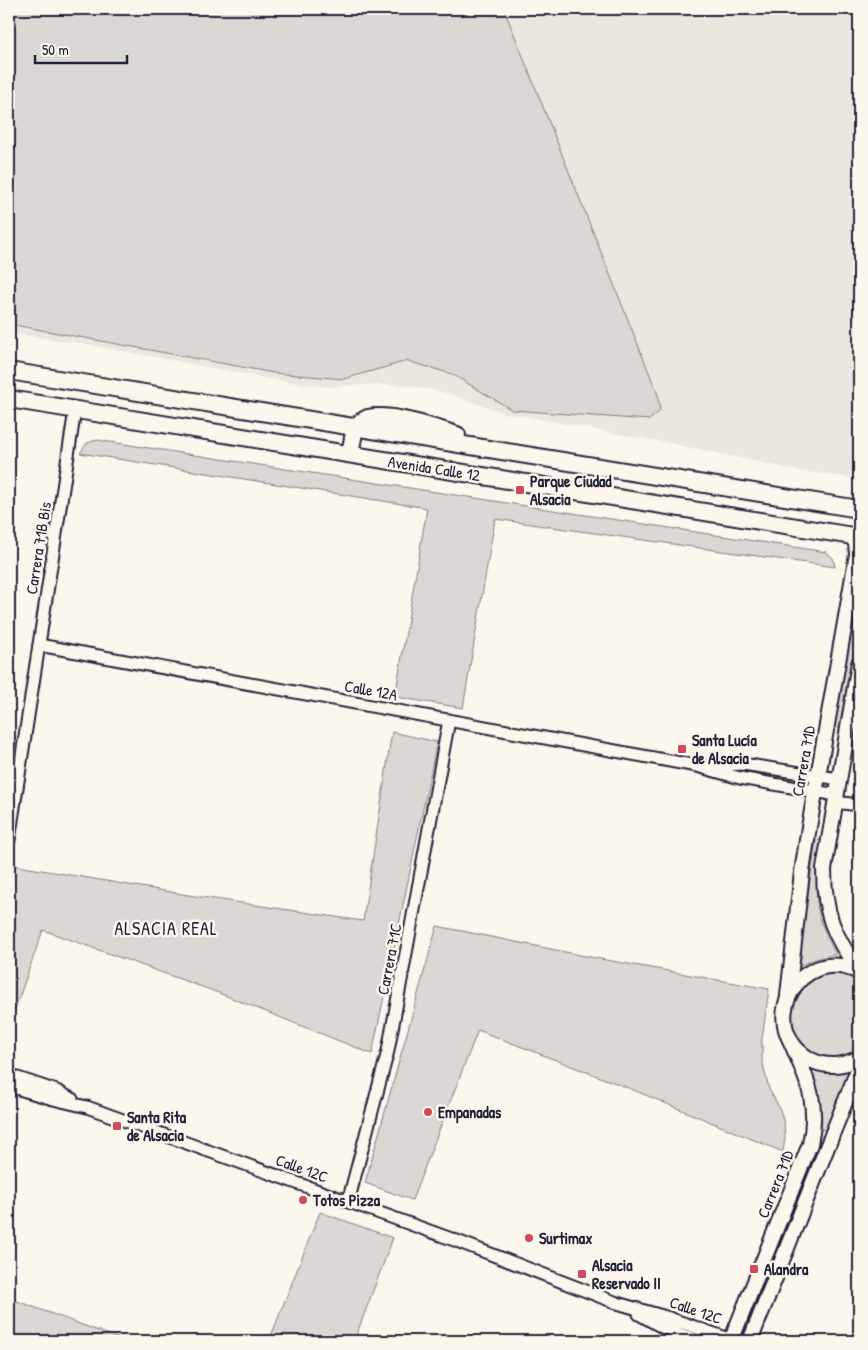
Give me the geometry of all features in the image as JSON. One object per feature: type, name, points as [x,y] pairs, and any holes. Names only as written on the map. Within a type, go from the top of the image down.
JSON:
[{"type":"main road","name":"Avenida Calle 12","points":[[9,371],[859,509]]},
{"type":"main road","name":"Avenida Calle 12","points":[[9,399],[855,537]]},
{"type":"main road","points":[[350,454],[355,427]]},
{"type":"street","name":"Carrera 71B Bis","points":[[9,840],[75,410]]},
{"type":"street","name":"Carrera 71D","points":[[732,1341],[810,1144],[813,1128],[814,1112],[810,1088],[789,1037],[784,1021],[784,1013],[788,995],[802,872],[856,554],[855,537]]},
{"type":"street","name":"Calle 12A","points":[[39,645],[697,766],[740,778],[815,791],[859,806]]},
{"type":"street","points":[[859,664],[858,683],[824,869],[825,901],[834,929],[859,971]]},
{"type":"street","name":"Carrera 71C","points":[[348,1202],[388,1051],[449,720]]},
{"type":"street","name":"Calle 12A","points":[[697,766],[743,764],[839,779]]},
{"type":"street","points":[[788,995],[799,980],[815,969],[834,965],[859,971]]},
{"type":"street","points":[[789,1037],[799,1051],[814,1061],[823,1064],[841,1065],[859,1058]]},
{"type":"street","points":[[750,1341],[859,1068]]},
{"type":"street","name":"Calle 12C","points":[[9,1075],[57,1091],[87,1107]]},
{"type":"street","name":"Calle 12C","points":[[9,1086],[87,1107],[617,1303],[666,1316],[732,1341]]},
{"type":"street","name":"Calle 12C","points":[[617,1303],[662,1327],[699,1341]]},
{"type":"shaded area","points":[[9,9],[859,9],[859,479],[800,471],[673,444],[505,413],[443,392],[404,385],[329,387],[282,381],[84,344],[9,333]]},
{"type":"shaded area","points":[[9,9],[504,9],[658,395],[660,411],[649,420],[512,410],[452,374],[407,361],[344,379],[274,373],[9,324]]},
{"type":"shaded area","points":[[97,440],[826,552],[833,558],[835,567],[495,519],[463,708],[395,697],[427,508],[80,453],[87,443]]},
{"type":"shaded area","points":[[859,580],[859,620],[841,729],[834,727]]},
{"type":"shaded area","points":[[392,732],[437,742],[372,1054],[219,993],[43,930],[9,1026],[9,885],[12,865],[188,895],[363,921]]},
{"type":"shaded area","points":[[816,840],[821,840],[816,886],[818,911],[836,954],[811,961],[797,968]]},
{"type":"shaded area","points":[[437,926],[595,958],[769,989],[762,1039],[762,1060],[769,1089],[779,1107],[784,1123],[785,1138],[783,1152],[631,1089],[478,1030],[412,1200],[365,1183]]},
{"type":"shaded area","points":[[835,971],[859,978],[859,1050],[838,1058],[819,1056],[804,1045],[794,1030],[791,1012],[795,994],[810,979]]},
{"type":"shaded area","points":[[811,1066],[829,1072],[850,1072],[825,1130],[819,1129],[819,1104]]},
{"type":"shaded area","points":[[320,1212],[393,1238],[354,1341],[269,1341]]},
{"type":"shaded area","points":[[9,1298],[126,1341],[9,1341]]},
{"type":"place","name":"Parque Ciudad Alsacia","points":[[520,490]]},
{"type":"place","name":"Santa Lucía de Alsacia","points":[[682,749]]},
{"type":"place","name":"Empanadas","points":[[428,1112]]},
{"type":"place","name":"Santa Rita de Alsacia","points":[[117,1126]]},
{"type":"place","name":"Totos Pizza","points":[[303,1200]]},
{"type":"place","name":"Surtimax","points":[[529,1238]]},
{"type":"place","name":"Alandra","points":[[754,1269]]},
{"type":"place","name":"Alsacia Reservado II","points":[[582,1274]]},
{"type":"district","name":"ALSACIA REAL","points":[[166,929]]}]
